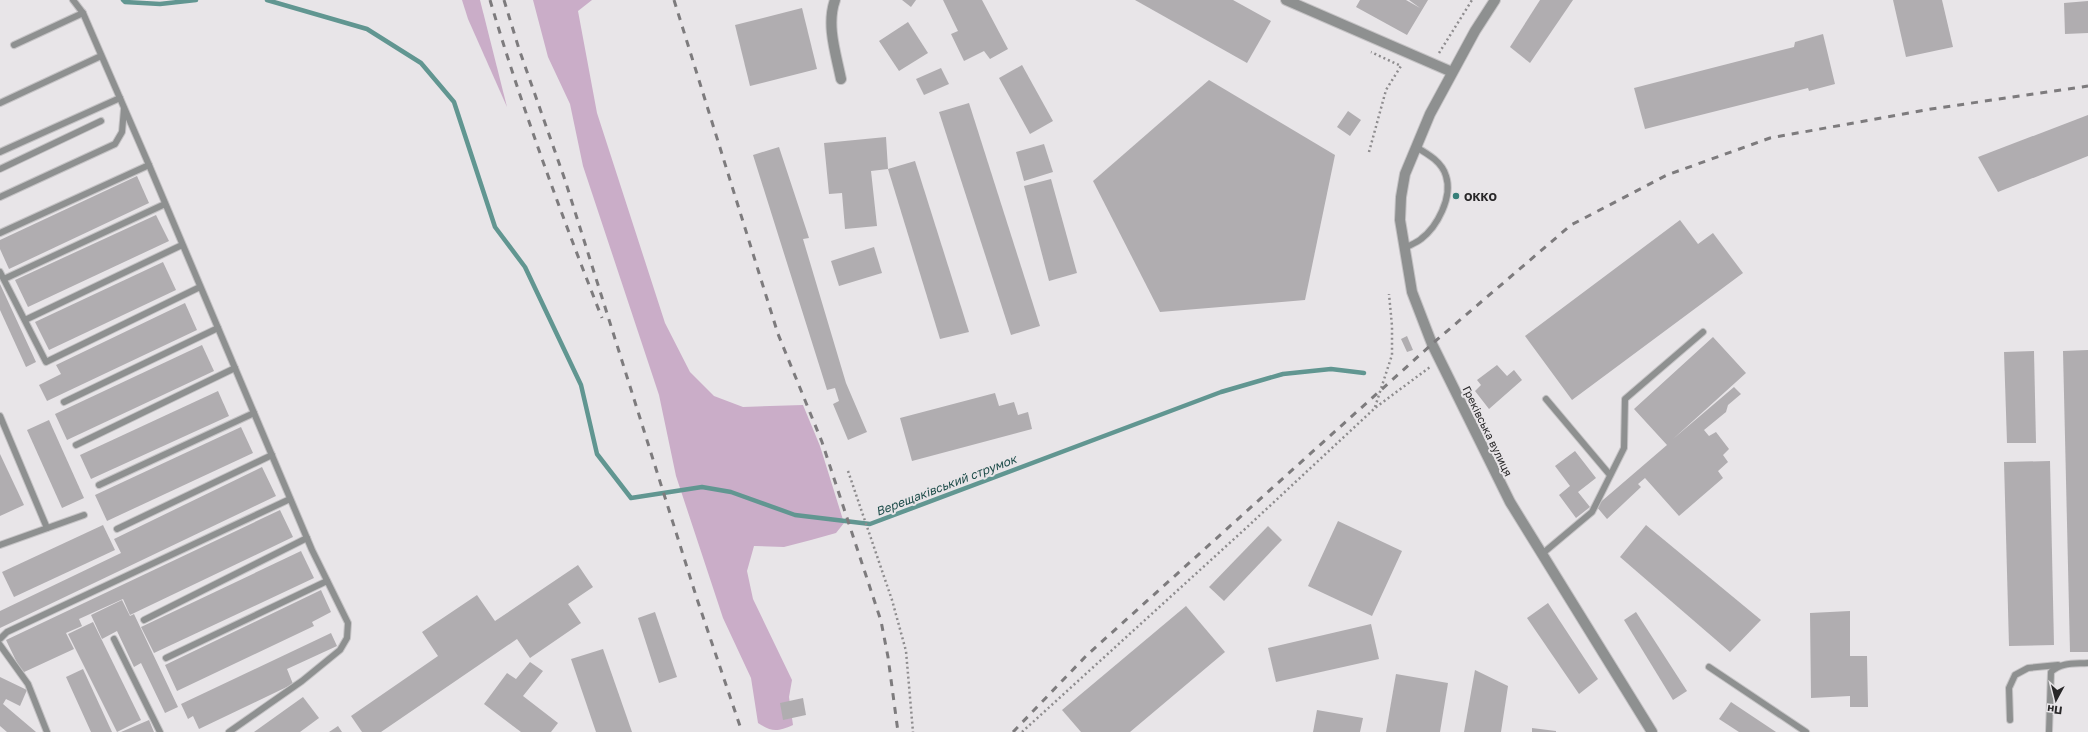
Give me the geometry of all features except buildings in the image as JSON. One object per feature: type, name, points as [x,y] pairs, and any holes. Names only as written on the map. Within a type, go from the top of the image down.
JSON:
[{"type":"street","points":[[835,0],[830,13],[834,45],[841,79]]},
{"type":"street","points":[[1286,0],[1452,72]]},
{"type":"street","name":"Греківська вулиця","points":[[1495,0],[1475,30],[1430,114],[1405,174],[1401,197],[1400,220],[1412,292],[1440,360],[1510,502],[1652,732]]},
{"type":"lane","points":[[73,0],[83,13],[290,499],[327,581],[348,623],[348,638],[340,650],[302,681],[229,732]]},
{"type":"lane","points":[[14,45],[83,13]]},
{"type":"lane","points":[[0,103],[101,56]]},
{"type":"lane","points":[[0,152],[120,98]]},
{"type":"lane","points":[[0,197],[115,144],[122,132],[124,108]]},
{"type":"lane","points":[[0,169],[101,121]]},
{"type":"lane","points":[[1405,248],[1421,239],[1434,225],[1441,212],[1447,190],[1447,177],[1442,168],[1436,160],[1416,146]]},
{"type":"lane","points":[[0,233],[149,165]]},
{"type":"lane","points":[[4,279],[165,204]]},
{"type":"lane","points":[[25,320],[182,245]]},
{"type":"lane","points":[[0,272],[46,362],[200,287]]},
{"type":"lane","points":[[64,402],[218,328]]},
{"type":"lane","points":[[1542,554],[1592,512],[1624,448],[1625,399],[1703,332]]},
{"type":"lane","points":[[76,445],[235,368]]},
{"type":"lane","points":[[1546,399],[1610,475]]},
{"type":"lane","points":[[98,485],[254,413]]},
{"type":"lane","points":[[0,416],[47,528]]},
{"type":"lane","points":[[117,529],[272,455]]},
{"type":"lane","points":[[0,639],[7,632],[290,499]]},
{"type":"lane","points":[[0,545],[84,515]]},
{"type":"lane","points":[[144,620],[307,538]]},
{"type":"lane","points":[[166,658],[327,581]]},
{"type":"lane","points":[[114,639],[160,732]]},
{"type":"lane","points":[[0,645],[28,684],[47,732]]},
{"type":"lane","points":[[2010,720],[2009,688],[2015,675],[2028,668],[2088,663]]},
{"type":"lane","points":[[2049,732],[2051,672],[2056,667],[2064,664]]},
{"type":"lane","points":[[1709,667],[1806,732]]},
{"type":"path","points":[[1431,54],[1438,54],[1472,0]]},
{"type":"path","points":[[1365,49],[1400,66]]},
{"type":"path","points":[[1368,152],[1386,90],[1400,66],[1410,54]]},
{"type":"path","points":[[1375,408],[1392,355],[1392,326],[1389,294]]},
{"type":"path","points":[[1022,732],[1245,529],[1375,408],[1440,360]]},
{"type":"path","points":[[848,471],[892,600],[906,651],[913,732]]},
{"type":"shaded area","points":[[462,0],[480,0],[507,107],[468,19]]},
{"type":"shaded area","points":[[533,0],[592,0],[578,11],[597,113],[665,323],[690,372],[714,396],[743,407],[803,405],[820,446],[844,523],[836,533],[784,547],[754,546],[747,571],[753,599],[792,680],[789,697],[793,725],[779,730],[767,728],[758,723],[751,678],[723,618],[676,476],[659,395],[583,166],[570,104],[548,57]]},
{"type":"waterway","name":"Верещаківський струмок","points":[[123,0],[125,2],[160,4],[196,0]]},
{"type":"waterway","name":"Верещаківський струмок","points":[[267,0],[367,29],[421,63],[454,102],[495,227],[525,267],[581,385],[597,454],[631,498],[702,487],[731,492],[795,515],[870,524],[1221,392],[1283,374],[1331,369],[1364,373]]},
{"type":"railway","points":[[490,0],[515,81],[572,240],[602,318]]},
{"type":"railway","points":[[504,0],[519,49],[565,180],[697,599],[742,732]]},
{"type":"railway","points":[[674,0],[778,334],[822,442],[881,621],[888,657],[898,732]]},
{"type":"railway","points":[[1013,732],[1087,655],[1432,344],[1571,225],[1667,175],[1770,138],[1931,109],[2088,86]]},
{"type":"place","name":"ОККО","points":[[1456,196]]}]
